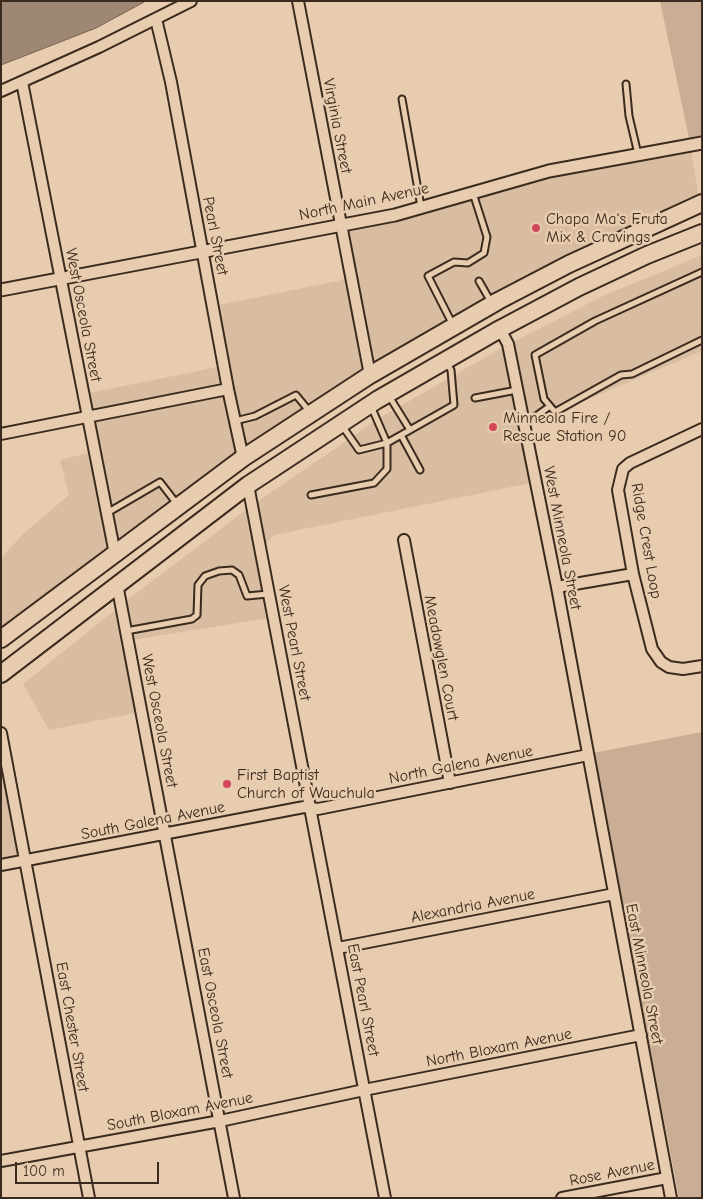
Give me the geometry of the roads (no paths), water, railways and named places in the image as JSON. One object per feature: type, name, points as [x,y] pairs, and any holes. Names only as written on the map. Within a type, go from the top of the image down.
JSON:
[{"type":"highway","points":[[1,639],[243,458],[310,412],[492,304],[577,260],[702,202]]},
{"type":"highway","points":[[1,674],[248,485],[370,404],[500,329],[638,259],[702,233]]},
{"type":"highway","points":[[248,485],[258,461],[278,434]]},
{"type":"highway","points":[[213,511],[233,481],[243,458]]},
{"type":"street","points":[[1,90],[22,82],[191,1]]},
{"type":"street","name":"Virginia Street","points":[[298,1],[370,375]]},
{"type":"street","name":"Pearl Street","points":[[156,19],[169,72],[204,251],[228,389],[243,458]]},
{"type":"street","name":"West Osceola Street","points":[[22,82],[115,554]]},
{"type":"street","name":"North Main Avenue","points":[[1,290],[341,225],[421,208],[549,171],[702,143]]},
{"type":"street","name":"West Minneola Street","points":[[500,329],[508,344],[518,390],[558,587],[588,755]]},
{"type":"street","points":[[1,434],[228,389]]},
{"type":"street","name":"Ridge Crest Loop","points":[[702,429],[637,458],[623,469],[618,490],[633,574],[655,655],[661,662],[673,668],[683,669],[702,666]]},
{"type":"street","name":"West Pearl Street","points":[[248,485],[311,807]]},
{"type":"street","name":"Meadowglen Court","points":[[404,540],[450,783]]},
{"type":"street","points":[[558,587],[633,574]]},
{"type":"street","name":"West Osceola Street","points":[[117,584],[165,834]]},
{"type":"street","name":"East Chester Street","points":[[1,733],[89,1198]]},
{"type":"street","name":"North Galena Avenue","points":[[311,807],[318,809],[588,755]]},
{"type":"street","name":"East Minneola Street","points":[[588,755],[671,1198]]},
{"type":"street","name":"South Galena Avenue","points":[[1,866],[311,807]]},
{"type":"street","name":"East Pearl Street","points":[[311,807],[385,1198]]},
{"type":"street","name":"East Osceola Street","points":[[165,834],[234,1198]]},
{"type":"street","name":"Alexandria Avenue","points":[[338,948],[614,894]]},
{"type":"street","name":"North Bloxam Avenue","points":[[364,1090],[641,1035]]},
{"type":"street","name":"South Bloxam Avenue","points":[[1,1161],[220,1121],[364,1090]]},
{"type":"street","name":"Rose Avenue","points":[[562,1198],[667,1178]]},
{"type":"lane","points":[[626,84],[629,116],[638,155]]},
{"type":"lane","points":[[402,99],[421,208]]},
{"type":"lane","points":[[454,326],[428,276],[454,262],[468,263],[484,253],[487,237],[473,193]]},
{"type":"lane","points":[[702,272],[595,322],[536,355],[544,399],[555,412],[621,375],[632,374],[702,340]]},
{"type":"lane","points":[[479,281],[492,304]]},
{"type":"lane","points":[[340,423],[359,450],[387,443],[454,405],[451,370],[445,360]]},
{"type":"lane","points":[[475,398],[518,390]]},
{"type":"lane","points":[[387,394],[410,430]]},
{"type":"lane","points":[[235,421],[255,416],[296,395],[310,412]]},
{"type":"lane","points":[[311,495],[374,483],[387,469],[387,443],[370,404]]},
{"type":"lane","points":[[525,424],[550,406]]},
{"type":"lane","points":[[401,435],[420,470]]},
{"type":"lane","points":[[107,514],[160,482],[179,506]]},
{"type":"lane","points":[[126,631],[192,619],[197,615],[198,585],[205,576],[219,571],[232,570],[239,575],[247,596],[269,593]]},
{"type":"place","name":"Chapa Ma's Fruta Mix & Cravings","points":[[536,228]]},
{"type":"place","name":"Minneola Fire / Rescue Station 90","points":[[493,427]]},
{"type":"place","name":"First Baptist Church of Wauchula","points":[[227,784]]}]
